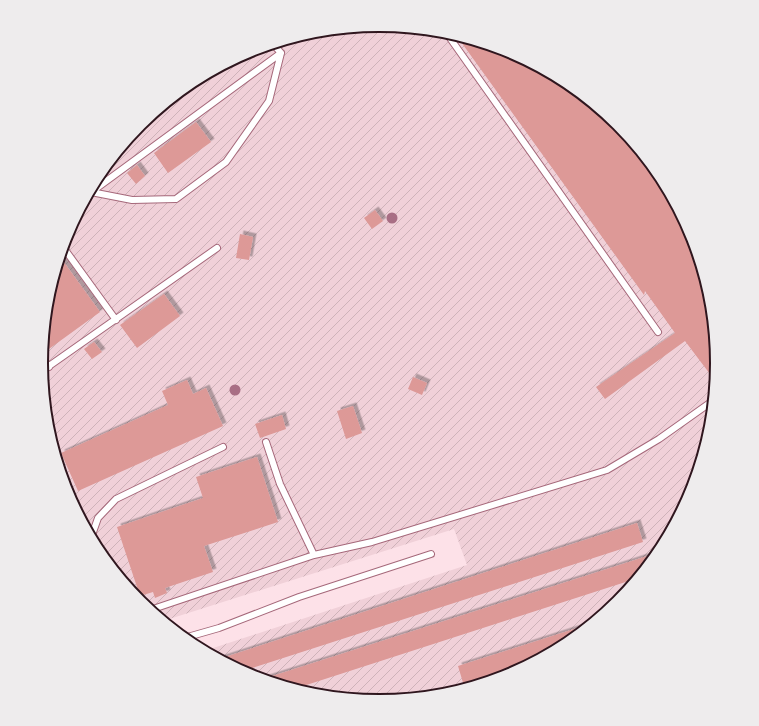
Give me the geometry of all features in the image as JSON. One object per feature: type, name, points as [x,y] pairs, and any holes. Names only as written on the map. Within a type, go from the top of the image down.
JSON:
[{"type":"lane","points":[[450,40],[658,332]]},
{"type":"lane","points":[[277,49],[281,53]]},
{"type":"lane","points":[[100,186],[281,53]]},
{"type":"lane","points":[[95,194],[132,200],[176,198],[226,162],[269,100],[281,53]]},
{"type":"lane","points":[[49,366],[217,248]]},
{"type":"lane","points":[[67,253],[116,320]]},
{"type":"lane","points":[[157,608],[314,555],[379,540],[607,470],[659,439],[708,404]]},
{"type":"lane","points":[[266,442],[280,484],[314,555]]},
{"type":"lane","points":[[94,530],[98,518],[116,499],[223,447]]},
{"type":"lane","points":[[192,636],[219,628],[299,597],[431,554]]},
{"type":"shaded area","points":[[380,32],[423,35],[465,43],[486,50],[506,57],[545,76],[581,100],[598,114],[614,129],[642,161],[655,179],[676,217],[693,257],[704,298],[708,320],[710,341],[710,385],[704,428],[693,469],[685,490],[666,529],[642,565],[614,597],[598,612],[581,626],[545,650],[526,660],[506,669],[465,683],[423,691],[380,694],[315,688],[294,683],[253,669],[212,648],[467,565],[454,529],[169,619],[145,597],[117,565],[104,547],[83,509],[74,490],[60,449],[51,406],[49,385],[48,363],[51,320],[60,277],[66,257],[74,236],[93,197],[117,161],[145,129],[178,100],[214,76],[233,66],[253,57],[294,43],[315,38],[358,33]]},
{"type":"building","points":[[461,42],[506,57],[526,66],[545,76],[581,100],[598,114],[614,129],[642,161],[655,179],[685,236],[699,277],[708,320],[710,341],[710,374],[685,341],[605,399],[596,387],[675,333],[645,291],[644,295]]},
{"type":"building","points":[[196,122],[211,142],[168,173],[154,153]]},
{"type":"building","points":[[137,165],[145,176],[136,184],[127,173]]},
{"type":"building","points":[[375,210],[383,221],[372,229],[364,218]]},
{"type":"building","points":[[240,234],[253,237],[249,260],[236,258]]},
{"type":"building","points":[[64,263],[100,312],[49,349],[51,320]]},
{"type":"building","points":[[164,294],[180,316],[137,348],[120,325]]},
{"type":"building","points":[[94,342],[102,352],[92,359],[84,349]]},
{"type":"building","points":[[413,377],[427,383],[422,395],[408,389]]},
{"type":"building","points":[[187,380],[193,394],[206,388],[223,426],[78,491],[61,453],[168,405],[162,391]]},
{"type":"building","points":[[353,406],[362,433],[346,439],[337,411]]},
{"type":"building","points":[[282,415],[286,429],[260,438],[255,424]]},
{"type":"building","points":[[257,457],[278,522],[204,546],[213,572],[165,588],[167,593],[155,598],[153,592],[143,595],[137,588],[117,527],[203,498],[196,477]]},
{"type":"building","points":[[637,523],[643,542],[251,668],[226,657]]},
{"type":"building","points":[[649,556],[628,581],[305,686],[273,676]]},
{"type":"building","points":[[579,628],[545,650],[526,660],[506,669],[465,683],[463,683],[458,666]]}]
